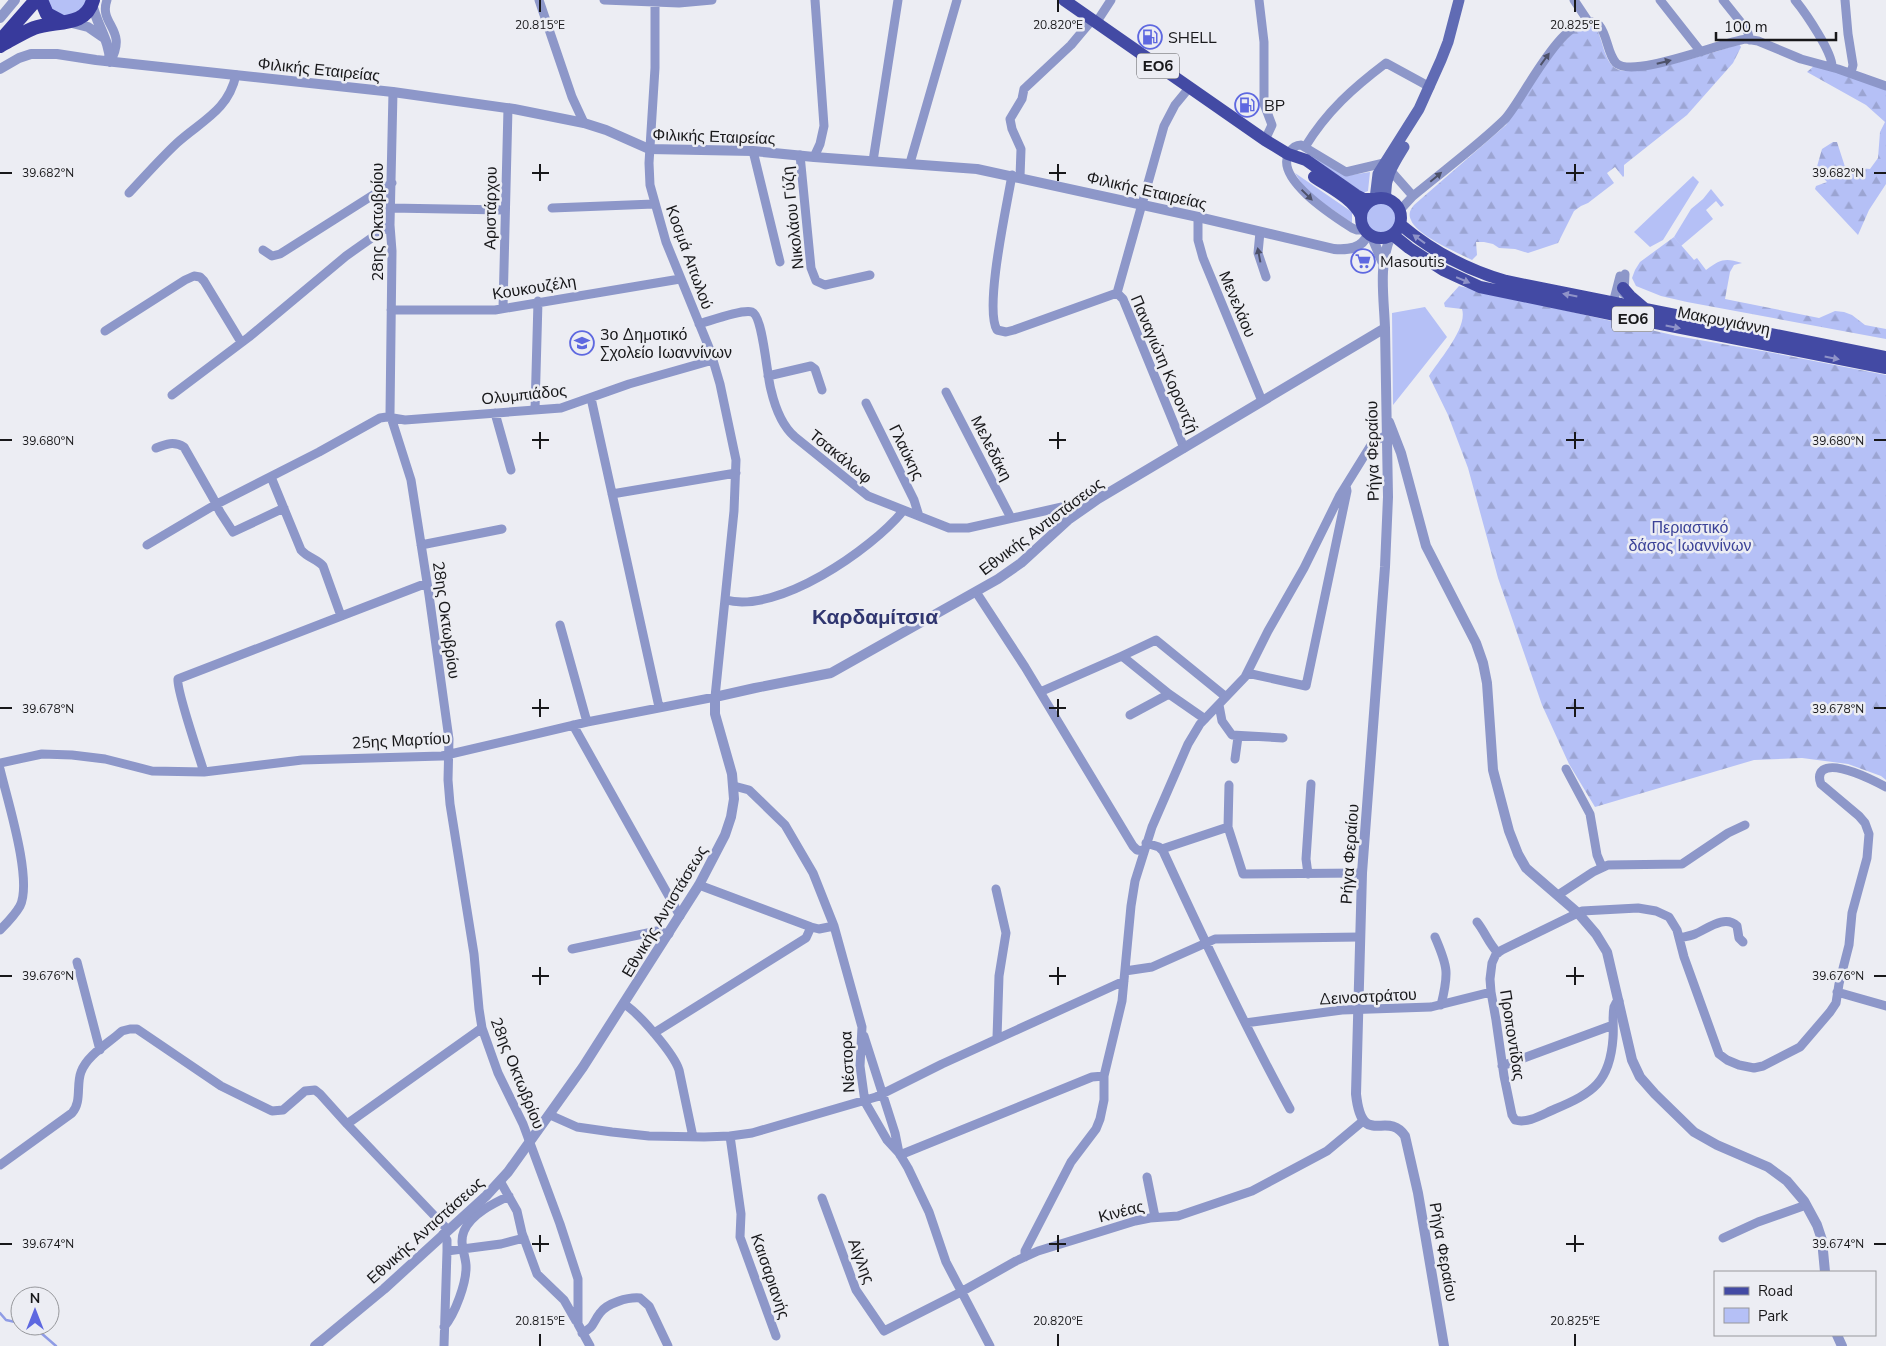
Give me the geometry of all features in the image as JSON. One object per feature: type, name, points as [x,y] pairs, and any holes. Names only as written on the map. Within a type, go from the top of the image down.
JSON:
[{"type":"highway","points":[[0,42],[36,0]]},
{"type":"highway","points":[[40,0],[47,14],[64,22]]},
{"type":"highway","points":[[0,46],[34,28],[83,17],[92,2]]},
{"type":"main road","name":"ΕΟ6","points":[[1064,0],[1265,140],[1288,154],[1306,160],[1356,195],[1364,199],[1394,202],[1400,210]]},
{"type":"main road","points":[[1400,210],[1395,232],[1381,239],[1368,234],[1361,216],[1365,205],[1378,199],[1386,180],[1387,166],[1430,87],[1448,42],[1460,0]]},
{"type":"main road","name":"ΕΟ6","points":[[1288,154],[1301,167],[1351,203],[1361,216]]},
{"type":"main road","name":"Μακρυγιάννη","points":[[1395,232],[1417,238],[1449,259],[1483,274],[1616,310],[1886,368]]},
{"type":"main road","points":[[1624,288],[1630,296],[1648,310]]},
{"type":"main road","name":"Μακρυγιάννη","points":[[1616,310],[1648,310],[1886,356]]},
{"type":"street","points":[[0,18],[15,0]]},
{"type":"street","points":[[108,0],[105,6],[106,14],[117,38],[117,47],[110,62]]},
{"type":"street","points":[[539,0],[572,97],[584,122]]},
{"type":"street","points":[[604,0],[679,3],[712,0]]},
{"type":"street","points":[[814,157],[824,126],[815,0]]},
{"type":"street","points":[[873,161],[898,0]]},
{"type":"street","points":[[910,164],[957,0]]},
{"type":"street","points":[[1111,0],[1094,22],[1024,90],[1022,99],[1012,114],[1012,129],[1021,149],[993,293],[992,312],[994,325],[997,330],[1006,332],[1014,330],[1117,293],[1164,126],[1175,105],[1190,88]]},
{"type":"street","points":[[1259,0],[1264,36],[1264,104],[1272,125],[1265,140]]},
{"type":"street","points":[[1574,0],[1588,21]]},
{"type":"street","points":[[1660,0],[1701,52]]},
{"type":"street","points":[[1723,0],[1747,30],[1750,40]]},
{"type":"street","points":[[1795,0],[1809,19],[1830,57],[1832,67]]},
{"type":"street","points":[[1845,0],[1853,65],[1851,73]]},
{"type":"street","name":"Κοσμά Αιτωλού","points":[[655,1],[655,68],[649,149],[649,178],[654,204],[666,242],[713,360],[732,434],[736,473],[726,600],[715,697]]},
{"type":"street","points":[[92,2],[96,20],[108,46],[110,62]]},
{"type":"street","points":[[1400,210],[1413,196],[1505,119],[1549,52],[1574,28],[1588,21],[1602,27],[1611,54],[1615,62],[1621,66],[1651,65],[1738,41],[1750,40],[1801,59],[1851,73],[1886,86]]},
{"type":"street","points":[[64,22],[88,28],[105,39]]},
{"type":"street","name":"Φιλικής Εταιρείας","points":[[0,69],[19,58],[31,54],[44,53],[110,62],[392,92],[508,108],[584,122],[649,149],[753,151],[962,167],[1016,176],[1324,247],[1344,249],[1361,244],[1368,234]]},
{"type":"street","points":[[1305,147],[1318,125],[1342,98],[1386,63],[1430,87]]},
{"type":"street","points":[[129,193],[179,142],[226,100],[231,92],[236,75]]},
{"type":"street","name":"28ης Οκτωβρίου","points":[[392,92],[392,183],[390,208],[392,251],[391,418],[411,480],[427,583],[446,714],[450,804],[474,954],[482,1028],[498,1073],[523,1124],[578,1279],[578,1324]]},
{"type":"street","name":"Αριστάρχου","points":[[503,308],[508,108]]},
{"type":"street","points":[[1383,264],[1368,234],[1352,228],[1305,194],[1289,169],[1288,154],[1297,145],[1305,147],[1346,172],[1387,166],[1413,196]]},
{"type":"street","points":[[753,151],[780,262]]},
{"type":"street","name":"Νικολάου Γύζη","points":[[800,155],[811,268],[815,279],[820,284],[825,285],[870,275]]},
{"type":"street","points":[[263,250],[272,256],[280,254],[392,183]]},
{"type":"street","points":[[552,208],[654,204]]},
{"type":"street","points":[[390,208],[504,210]]},
{"type":"street","name":"Μενελάου","points":[[1198,217],[1198,240],[1203,258],[1262,400]]},
{"type":"street","points":[[172,394],[281,312],[346,256],[390,225]]},
{"type":"street","points":[[1260,232],[1258,252],[1266,277]]},
{"type":"street","points":[[1384,328],[1384,254],[1395,232]]},
{"type":"street","points":[[1622,274],[1624,288],[1616,310],[1622,274]]},
{"type":"street","points":[[105,331],[194,276],[200,277],[204,281],[241,342]]},
{"type":"street","name":"Κουκουζέλη","points":[[391,310],[503,308],[680,279]]},
{"type":"street","name":"Παναγιώτη Κοροντζή","points":[[1117,293],[1123,299],[1184,448]]},
{"type":"street","points":[[535,410],[538,301]]},
{"type":"street","name":"Τσακάλωφ","points":[[699,324],[742,312],[754,313],[760,325],[768,376],[779,415],[790,433],[864,494],[949,528],[959,529],[1062,507],[1075,508],[1079,512]]},
{"type":"street","name":"Εθνικής Αντιστάσεως","points":[[315,1346],[384,1289],[500,1181],[550,1114],[669,934],[699,885],[725,835],[732,812],[734,786],[731,767],[714,714],[715,697],[831,673],[976,592],[1021,563],[1079,512],[1384,328]]},
{"type":"street","name":"Ρήγα Φεραίου","points":[[1384,328],[1389,482],[1385,566],[1362,872],[1356,1094],[1358,1112],[1363,1122],[1369,1125],[1395,1127],[1401,1130],[1405,1136],[1418,1193],[1444,1346]]},
{"type":"street","name":"Ολυμπιάδος","points":[[147,545],[216,504],[384,417],[405,420],[562,408],[629,384],[713,360]]},
{"type":"street","points":[[768,376],[811,366],[815,370],[822,390]]},
{"type":"street","name":"Μελεδάκη","points":[[946,392],[1011,518]]},
{"type":"street","points":[[591,398],[659,707]]},
{"type":"street","name":"Γλαύκης","points":[[866,403],[914,500],[919,516]]},
{"type":"street","points":[[495,413],[511,470]]},
{"type":"street","points":[[1386,416],[1401,453],[1426,546],[1476,643],[1483,663],[1487,683],[1493,770],[1509,831],[1523,864],[1578,912],[1596,934],[1607,952],[1633,1065],[1648,1087],[1694,1132],[1717,1145],[1774,1170],[1787,1181],[1806,1205],[1821,1236],[1825,1271]]},
{"type":"street","points":[[1025,1256],[1025,1250],[1072,1162],[1098,1124],[1104,1100],[1104,1076],[1119,1021],[1131,906],[1145,847],[1188,744],[1205,719],[1247,674],[1268,630],[1304,568],[1346,485],[1371,445],[1387,436]]},
{"type":"street","points":[[156,448],[169,443],[184,447],[233,532],[284,508]]},
{"type":"street","points":[[612,494],[736,473]]},
{"type":"street","points":[[271,477],[301,550],[307,557],[319,561],[323,566],[341,616]]},
{"type":"street","points":[[1247,674],[1306,686],[1347,491],[1346,485]]},
{"type":"street","points":[[726,600],[742,603],[756,602],[782,594],[817,578],[851,557],[903,511]]},
{"type":"street","points":[[421,545],[502,529]]},
{"type":"street","points":[[204,772],[181,696],[178,679],[427,583]]},
{"type":"street","points":[[976,592],[1040,692],[1133,846],[1138,850],[1145,847],[1162,849],[1228,827]]},
{"type":"street","points":[[560,625],[587,722]]},
{"type":"street","points":[[1040,692],[1156,640],[1226,697]]},
{"type":"street","points":[[1122,656],[1169,694],[1205,719]]},
{"type":"street","points":[[1130,716],[1169,694]]},
{"type":"street","name":"25ης Μαρτίου","points":[[0,763],[42,754],[72,755],[104,759],[152,771],[204,772],[302,760],[449,754],[587,722],[715,697]]},
{"type":"street","points":[[1219,705],[1223,724],[1232,736],[1283,738]]},
{"type":"street","points":[[574,725],[680,916]]},
{"type":"street","points":[[1235,759],[1238,737]]},
{"type":"street","points":[[1477,922],[1497,954],[1587,909],[1638,908],[1664,914],[1672,919],[1718,1052],[1722,1057],[1739,1065],[1754,1068],[1763,1066],[1800,1047],[1834,1007],[1849,946],[1854,904],[1867,858],[1869,834],[1865,823],[1821,784],[1819,779],[1820,773],[1828,768],[1836,768],[1860,775],[1886,787]]},
{"type":"street","points":[[0,769],[19,849],[24,891],[20,906],[0,930]]},
{"type":"street","points":[[1566,769],[1590,814],[1597,855],[1602,867]]},
{"type":"street","points":[[1308,874],[1306,859],[1311,784]]},
{"type":"street","points":[[1229,785],[1228,827],[1243,874],[1362,872]]},
{"type":"street","name":"Νέστορα","points":[[734,786],[749,790],[770,808],[789,830],[813,873],[834,926],[862,1027],[860,1066],[865,1102],[887,1140],[900,1154],[918,1188],[943,1256],[990,1346]]},
{"type":"street","points":[[1558,895],[1602,867],[1622,864],[1682,864],[1728,833],[1745,825]]},
{"type":"street","points":[[1162,849],[1205,943],[1290,1109]]},
{"type":"street","points":[[699,885],[810,927],[819,929],[834,926]]},
{"type":"street","points":[[996,889],[1006,933],[999,976],[997,1038]]},
{"type":"street","points":[[1679,938],[1719,922],[1729,921],[1737,926],[1739,938],[1742,942]]},
{"type":"street","points":[[654,1033],[806,938],[810,927]]},
{"type":"street","points":[[572,949],[657,931],[669,934]]},
{"type":"street","points":[[1125,971],[1152,967],[1215,939],[1360,937]]},
{"type":"street","points":[[1435,937],[1447,967],[1447,983],[1441,1005]]},
{"type":"street","name":"Προποντίδας","points":[[1497,954],[1492,963],[1490,992],[1502,1066],[1512,1114],[1515,1120],[1521,1122],[1532,1119],[1568,1104],[1586,1095],[1600,1083],[1606,1073],[1610,1058],[1613,1025]]},
{"type":"street","points":[[77,962],[100,1050]]},
{"type":"street","points":[[550,1114],[577,1127],[590,1130],[649,1136],[730,1136],[765,1130],[865,1102],[882,1095],[997,1038],[1124,981]]},
{"type":"street","name":"Δεινοστράτου","points":[[1245,1023],[1359,1009],[1424,1008],[1490,992]]},
{"type":"street","points":[[1837,992],[1886,1006]]},
{"type":"street","points":[[1502,1066],[1613,1025],[1614,1005],[1619,1001]]},
{"type":"street","points":[[624,1004],[654,1033],[678,1066],[693,1137]]},
{"type":"street","points":[[862,1027],[900,1154],[1092,1077],[1104,1076]]},
{"type":"street","points":[[347,1124],[482,1028]]},
{"type":"street","points":[[0,1165],[74,1110],[81,1071],[87,1062],[125,1030],[137,1029],[221,1086],[272,1111],[283,1110],[305,1091],[315,1090],[445,1232],[447,1251],[444,1346]]},
{"type":"street","name":"Κινέας","points":[[884,1330],[1038,1251],[1121,1225],[1155,1218],[1178,1216],[1252,1191],[1328,1151],[1363,1122]]},
{"type":"street","name":"Καισαριανής","points":[[730,1136],[741,1214],[740,1237],[776,1336]]},
{"type":"street","points":[[1147,1177],[1155,1218]]},
{"type":"street","points":[[500,1181],[517,1211],[537,1274],[564,1300],[590,1346]]},
{"type":"street","points":[[444,1327],[450,1320],[464,1285],[466,1271],[462,1236],[470,1222],[489,1206],[509,1196]]},
{"type":"street","name":"Αίγλης","points":[[822,1198],[856,1290],[884,1330]]},
{"type":"street","points":[[1723,1238],[1758,1222],[1806,1205]]},
{"type":"street","points":[[447,1251],[501,1244],[524,1238]]},
{"type":"street","points":[[582,1333],[592,1327],[604,1309],[627,1299],[636,1298],[644,1300],[649,1306],[668,1346]]},
{"type":"green space","points":[[46,0],[88,0],[86,6],[68,17],[53,12]]},
{"type":"green space","points":[[1585,26],[1595,27],[1611,65],[1624,71],[1656,68],[1739,44],[1741,47],[1733,63],[1687,115],[1624,165],[1623,177],[1615,167],[1607,173],[1614,183],[1574,211],[1558,243],[1528,253],[1515,249],[1499,248],[1484,242],[1476,242],[1477,255],[1472,260],[1421,232],[1414,226],[1410,218],[1410,212],[1414,205],[1506,125],[1553,53],[1574,32]]},
{"type":"green space","points":[[1815,65],[1886,89],[1886,184],[1869,210],[1858,235],[1815,189],[1816,186],[1827,182],[1816,170],[1822,149],[1833,142],[1837,142],[1847,173],[1859,168],[1870,169],[1878,158],[1880,132],[1885,122],[1866,105],[1807,72]]},
{"type":"green space","points":[[1312,154],[1345,176],[1370,172],[1368,191],[1363,193],[1312,157]]},
{"type":"green space","points":[[1295,173],[1352,212],[1352,223],[1307,192]]},
{"type":"green space","points":[[1693,176],[1699,182],[1663,240],[1650,247],[1634,232]]},
{"type":"green space","points":[[1711,189],[1724,205],[1721,207],[1716,201],[1706,210],[1713,219],[1681,246],[1674,237],[1691,209]]},
{"type":"green space","points":[[1381,203],[1387,204],[1395,212],[1395,224],[1387,232],[1381,233],[1375,232],[1367,224],[1366,218],[1367,212],[1375,204]]},
{"type":"green space","points":[[1674,237],[1694,260],[1697,258],[1706,270],[1723,260],[1742,263],[1734,265],[1730,272],[1725,299],[1819,318],[1835,311],[1844,312],[1852,315],[1865,325],[1886,329],[1886,339],[1687,302],[1661,296],[1636,286],[1632,278],[1640,262]]},
{"type":"green space","name":"Περιαστικό δάσος Ιωαννίνων","points":[[1459,286],[1677,336],[1886,375],[1886,780],[1881,776],[1848,764],[1802,758],[1754,760],[1595,807],[1569,764],[1542,705],[1498,578],[1468,468],[1448,415],[1429,376],[1452,344],[1461,325],[1462,309],[1445,307],[1444,303]]},
{"type":"green space","points":[[1425,307],[1447,337],[1393,405],[1392,313]]},
{"type":"waterway","points":[[0,1313],[6,1320],[10,1321]]},
{"type":"waterway","points":[[44,1336],[56,1346]]},
{"type":"place","name":"SHELL","points":[[1150,37]]},
{"type":"place","name":"BP","points":[[1247,105]]},
{"type":"place","name":"Masoutis","points":[[1363,261]]},
{"type":"place","name":"3ο Δημοτικό Σχολείο Ιωαννίνων","points":[[582,343]]},
{"type":"district","name":"Καρδαμίτσια","points":[[875,617]]}]
